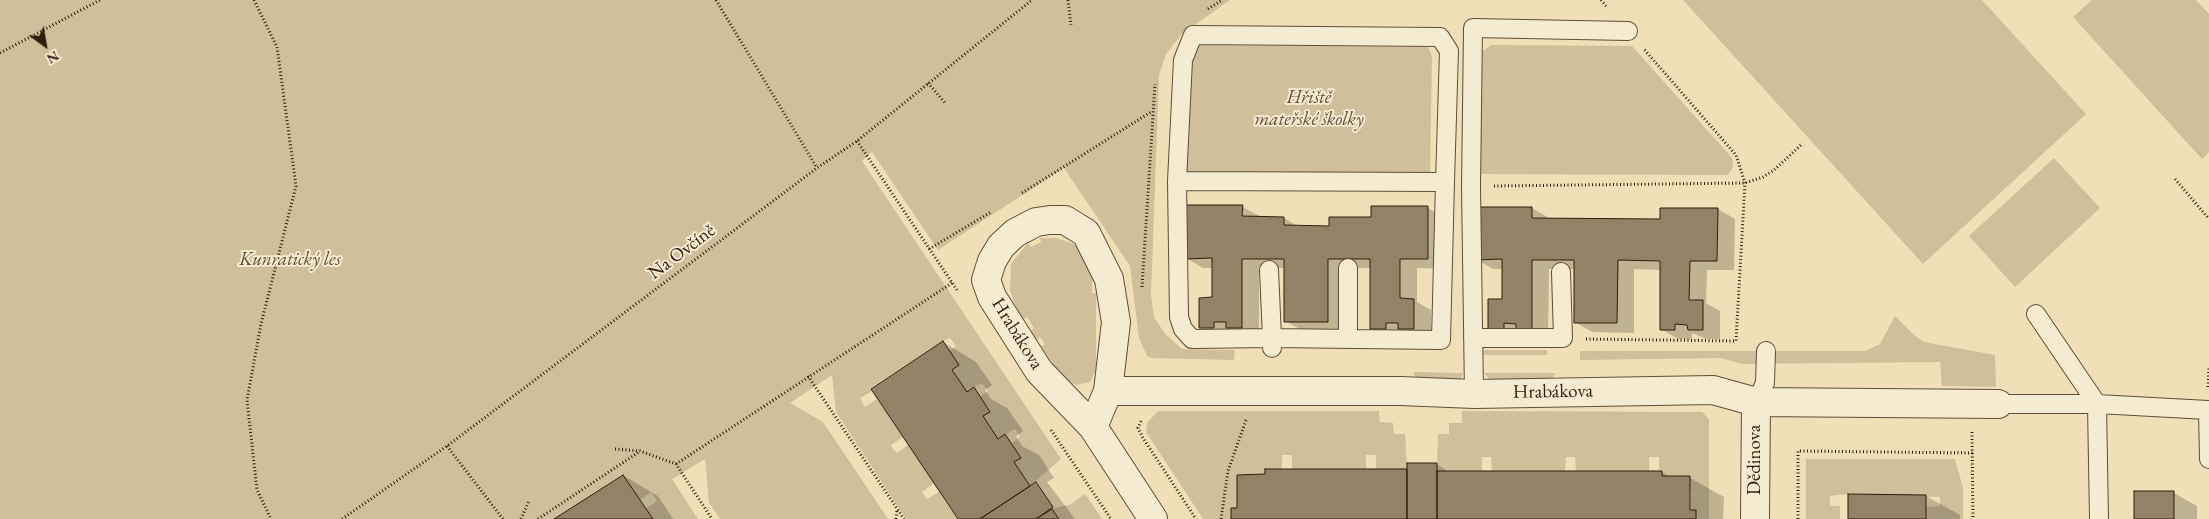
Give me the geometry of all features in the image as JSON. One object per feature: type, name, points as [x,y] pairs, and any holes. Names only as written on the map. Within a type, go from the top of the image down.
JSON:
[{"type":"street","name":"Hrabákova","points":[[1093,426],[1108,391],[1116,322],[1109,279],[1086,233],[1065,220],[1036,222],[1014,233],[1001,246],[992,261],[986,280],[992,297],[1039,371],[1093,426],[1153,519]]},
{"type":"street","name":"Hrabákova","points":[[1108,391],[1400,391],[1474,394],[1713,390],[1756,402],[1985,403]]},
{"type":"street","name":"Dědinova","points":[[1756,402],[1756,519]]},
{"type":"lane","points":[[1474,394],[1471,186],[1473,28],[1628,31]]},
{"type":"lane","points":[[1193,35],[1440,37],[1449,51],[1441,340],[1348,339],[1272,343],[1192,340],[1183,329],[1179,317],[1177,181],[1183,60],[1193,35]]},
{"type":"lane","points":[[1177,181],[1444,182]]},
{"type":"lane","points":[[1348,268],[1348,339]]},
{"type":"lane","points":[[1269,270],[1272,343]]},
{"type":"lane","points":[[1473,338],[1563,338],[1561,272]]},
{"type":"lane","points":[[2036,314],[2097,404],[2099,519]]},
{"type":"lane","points":[[1756,402],[1765,383],[1766,351]]},
{"type":"lane","points":[[1985,403],[2097,404],[2208,410],[2209,459]]},
{"type":"path","points":[[0,53],[100,0]]},
{"type":"path","points":[[254,0],[277,47],[296,186],[261,324],[248,400],[257,490],[271,519]]},
{"type":"path","points":[[716,0],[817,168]]},
{"type":"path","name":"Na Ovčíně","points":[[342,519],[447,446],[817,168],[857,141],[1032,0]]},
{"type":"path","points":[[1068,0],[1071,25]]},
{"type":"path","points":[[1563,338],[1736,341],[1745,183],[1736,155],[1601,0]]},
{"type":"path","points":[[928,83],[946,104]]},
{"type":"path","points":[[1014,198],[1151,112]]},
{"type":"path","points":[[1131,120],[1137,121]]},
{"type":"path","points":[[676,464],[952,283],[857,141]]},
{"type":"path","points":[[1471,186],[1745,183],[1763,177],[1774,170],[1801,145]]},
{"type":"path","points":[[2175,179],[2209,219]]},
{"type":"path","points":[[929,250],[997,208]]},
{"type":"path","points":[[808,376],[904,519]]},
{"type":"path","points":[[1973,519],[1973,453],[1985,403]]},
{"type":"path","points":[[1221,519],[1228,471],[1248,414]]},
{"type":"path","points":[[1143,417],[1138,428],[1143,438],[1196,519]]},
{"type":"path","points":[[447,446],[503,519]]},
{"type":"path","points":[[615,449],[640,451],[676,464],[712,519]]},
{"type":"path","points":[[538,519],[640,451]]},
{"type":"path","points":[[1798,519],[1798,451],[1973,453]]},
{"type":"path","points":[[521,519],[528,501]]},
{"type":"path","points":[[896,519],[897,509]]},
{"type":"green space","name":"Kunratický les","points":[[0,0],[1230,0],[1182,34],[1166,54],[1159,75],[1151,296],[1154,317],[1165,334],[1182,349],[1235,350],[1234,360],[1152,358],[1147,356],[1139,338],[1130,266],[1064,168],[938,250],[872,152],[862,161],[1061,459],[1030,486],[1013,463],[1020,458],[1011,444],[1020,437],[1015,429],[997,439],[982,416],[979,397],[988,391],[982,383],[966,392],[951,370],[949,351],[956,346],[950,338],[942,341],[870,388],[872,391],[860,398],[865,407],[877,399],[903,437],[891,445],[893,449],[897,453],[908,445],[934,483],[922,492],[927,499],[939,492],[957,519],[906,519],[836,412],[832,375],[790,403],[823,422],[888,519],[720,519],[709,503],[705,459],[672,479],[698,519],[651,519],[645,509],[657,501],[651,492],[639,501],[622,475],[557,519],[0,519]]},
{"type":"green space","points":[[1683,0],[1982,0],[2086,114],[1923,264]]},
{"type":"green space","points":[[2092,0],[2196,0],[2209,14],[2209,152],[2202,159],[2073,17]]},
{"type":"green space","name":"Hřiště mateřské školky","points":[[1198,45],[1428,47],[1432,56],[1430,173],[1185,173],[1189,61]]},
{"type":"green space","points":[[1491,45],[1632,46],[1732,158],[1733,167],[1728,175],[1478,174],[1479,59],[1483,51]]},
{"type":"green space","points":[[2054,158],[2100,208],[2015,287],[1969,236]]},
{"type":"green space","points":[[1040,238],[1056,238],[1074,244],[1087,256],[1096,281],[1092,281],[1092,293],[1096,293],[1096,369],[1090,382],[1076,385],[1063,378],[1041,347],[1045,344],[1040,337],[1036,341],[1031,331],[1034,328],[1027,317],[1023,320],[1015,306],[1010,290],[1011,264],[1028,243],[1031,247],[1041,242]]},
{"type":"green space","points":[[1895,316],[1915,336],[1924,342],[1995,355],[1996,387],[1942,386],[1940,362],[1742,364],[1721,358],[1580,360],[1580,351],[1865,351],[1880,344]]},
{"type":"green space","points":[[1482,350],[1547,350],[1547,355],[1482,355]]},
{"type":"green space","points":[[1414,372],[1463,373],[1461,379],[1452,384],[1415,384]]},
{"type":"green space","points":[[1484,373],[1555,373],[1552,380],[1493,383]]},
{"type":"green space","points":[[1158,411],[1379,411],[1380,422],[1393,423],[1394,434],[1405,434],[1407,469],[1376,469],[1376,455],[1366,455],[1366,470],[1292,469],[1292,455],[1282,455],[1282,469],[1265,469],[1265,474],[1237,475],[1237,508],[1231,519],[1203,519],[1146,432],[1147,423]]},
{"type":"green space","points":[[1462,411],[1702,412],[1709,419],[1709,519],[1696,519],[1690,510],[1690,477],[1662,476],[1662,471],[1659,471],[1659,457],[1649,457],[1649,471],[1576,471],[1575,457],[1566,457],[1565,471],[1492,471],[1491,457],[1482,457],[1482,471],[1437,471],[1438,434],[1449,434],[1449,423],[1462,423]]},
{"type":"green space","points":[[1806,459],[1955,459],[1963,488],[1963,519],[1926,519],[1926,507],[1940,506],[1940,497],[1848,494],[1830,496],[1830,506],[1840,506],[1840,519],[1806,519]]},
{"type":"green space","points":[[1085,494],[1102,519],[1059,519],[1052,509],[1071,504]]},
{"type":"building","points":[[1185,205],[1243,205],[1242,216],[1284,217],[1284,225],[1329,226],[1329,217],[1371,217],[1371,206],[1428,206],[1428,259],[1400,259],[1400,298],[1414,299],[1414,329],[1398,329],[1398,323],[1386,323],[1386,329],[1370,329],[1370,259],[1328,259],[1328,322],[1284,322],[1284,259],[1242,259],[1242,328],[1226,328],[1226,322],[1214,322],[1214,328],[1199,328],[1199,298],[1212,297],[1212,258],[1185,259]]},
{"type":"building","points":[[1475,207],[1532,207],[1532,218],[1660,219],[1660,208],[1718,208],[1717,261],[1690,261],[1689,300],[1703,300],[1703,330],[1688,330],[1687,325],[1675,324],[1675,330],[1660,330],[1660,261],[1618,260],[1617,323],[1574,323],[1574,260],[1532,260],[1532,329],[1516,329],[1516,324],[1504,323],[1504,329],[1488,329],[1488,299],[1502,299],[1502,259],[1474,260]]},
{"type":"building","points":[[943,341],[959,365],[952,370],[967,392],[974,387],[990,412],[983,416],[998,439],[1005,434],[1021,458],[1014,462],[1030,486],[980,519],[958,519],[871,389]]},
{"type":"building","points":[[1407,463],[1437,463],[1437,519],[1407,519]]},
{"type":"building","points":[[1265,469],[1407,469],[1407,519],[1231,519],[1231,508],[1237,508],[1237,475],[1265,474]]},
{"type":"building","points":[[1437,471],[1662,471],[1662,476],[1690,476],[1690,510],[1696,510],[1696,519],[1437,519]]},
{"type":"building","points":[[623,475],[653,519],[554,519]]},
{"type":"building","points":[[1036,482],[1053,507],[1036,519],[980,519]]},
{"type":"building","points":[[2134,491],[2174,491],[2174,519],[2134,519]]},
{"type":"building","points":[[1848,494],[1926,495],[1926,519],[1848,519]]},
{"type":"building","points":[[1052,509],[1059,519],[1036,519]]}]
